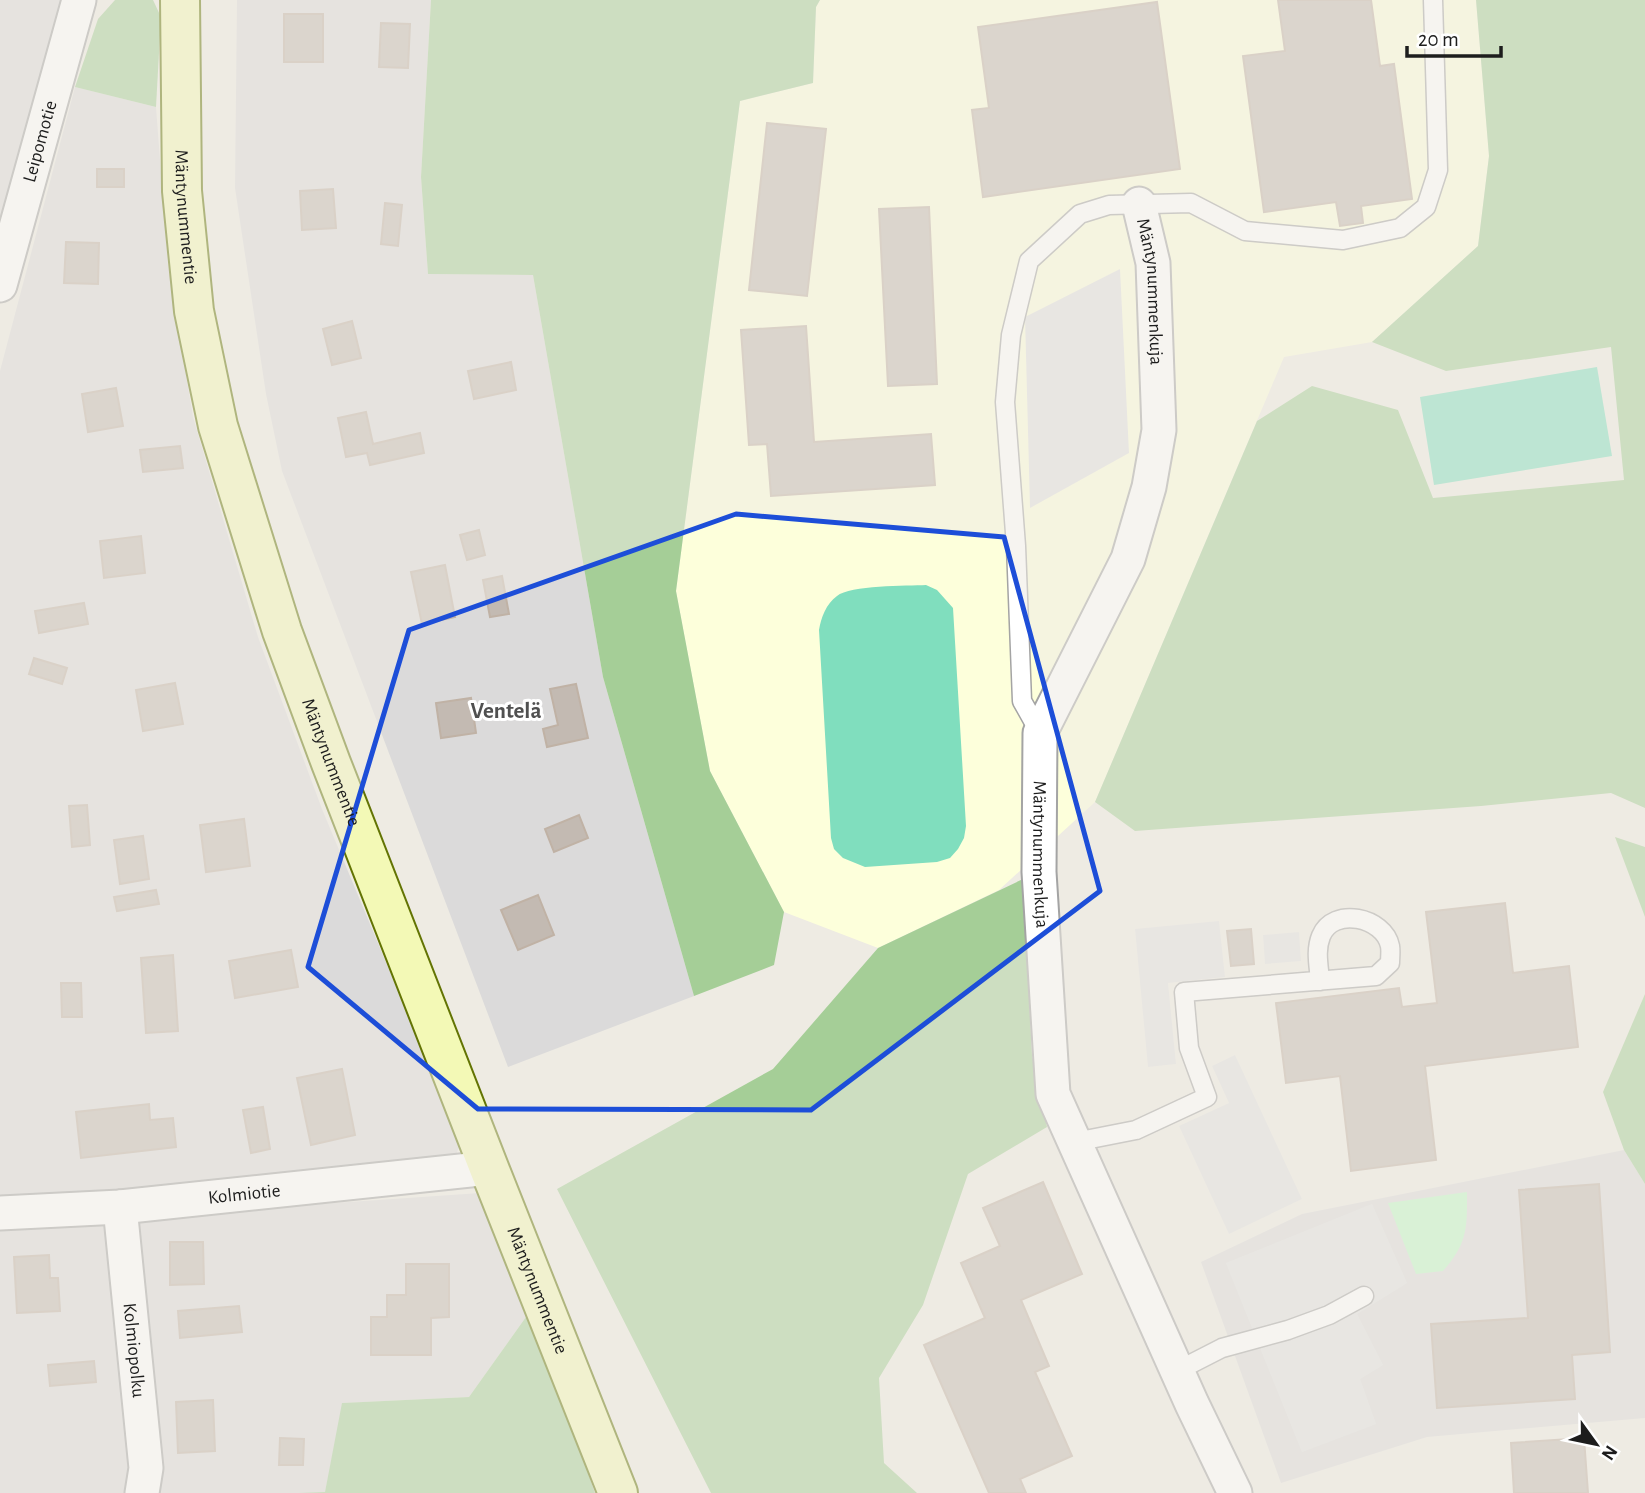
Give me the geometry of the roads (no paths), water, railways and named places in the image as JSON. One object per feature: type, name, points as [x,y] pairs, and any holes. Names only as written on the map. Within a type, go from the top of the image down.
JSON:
[{"type":"street","name":"Leipomotie","points":[[0,285],[79,0]]},
{"type":"street","name":"Mäntynummentie","points":[[180,0],[182,191],[194,311],[218,426],[282,631],[489,1168],[618,1493]]},
{"type":"street","name":"Mäntynummenkuja","points":[[1139,204],[1153,263],[1155,304],[1159,430],[1149,487],[1128,559],[1040,733],[1039,872],[1053,1094],[1177,1371],[1235,1493]]},
{"type":"street","name":"Kolmiotie","points":[[0,1213],[120,1207],[489,1168]]},
{"type":"street","name":"Kolmiopolku","points":[[120,1207],[146,1468],[142,1493]]},
{"type":"lane","points":[[1040,733],[1022,701],[1016,547],[1005,402],[1011,335],[1029,261],[1080,214],[1110,205],[1192,203],[1245,231],[1343,240],[1400,228],[1426,207],[1438,170],[1433,0]]},
{"type":"lane","points":[[1075,1142],[1136,1130],[1207,1097],[1189,1048],[1184,992],[1321,981],[1376,976],[1390,963],[1390,945],[1379,929],[1361,919],[1345,918],[1332,922],[1322,934],[1317,950],[1321,981]]},
{"type":"lane","points":[[1177,1371],[1222,1348],[1288,1330],[1329,1315],[1364,1296]]},
{"type":"district","name":"Ventelä","points":[[506,711]]}]
